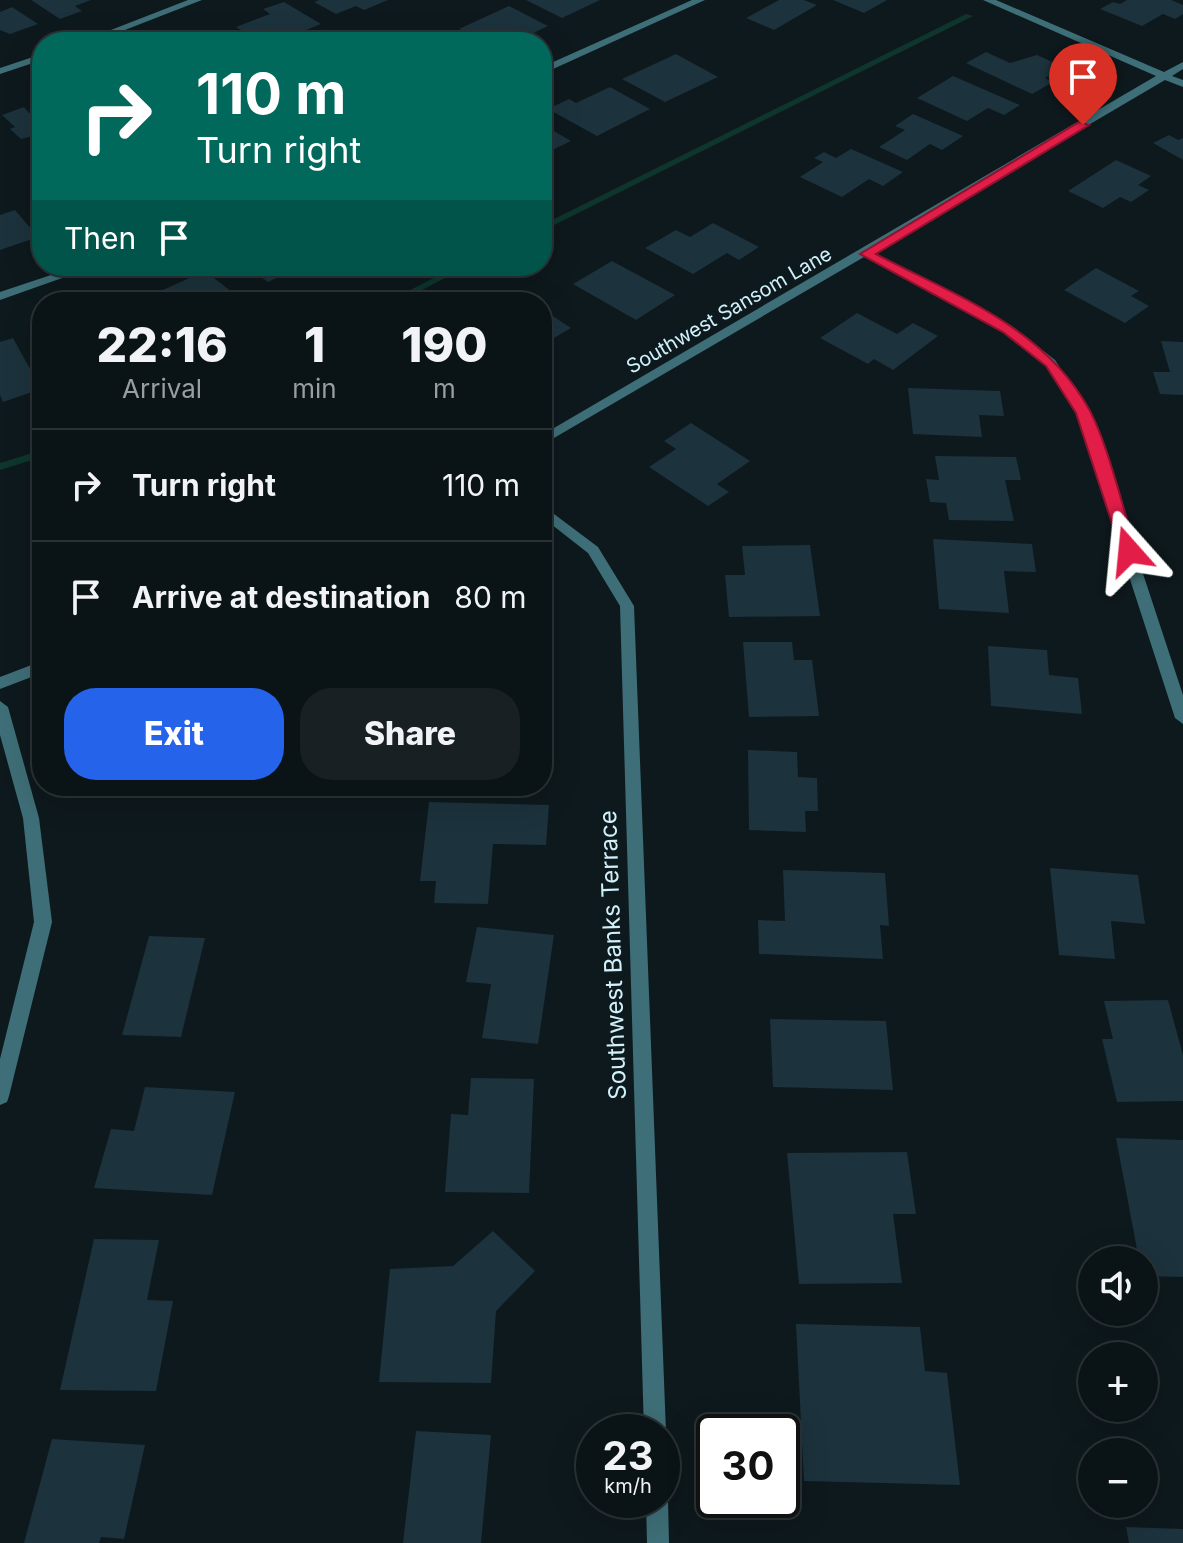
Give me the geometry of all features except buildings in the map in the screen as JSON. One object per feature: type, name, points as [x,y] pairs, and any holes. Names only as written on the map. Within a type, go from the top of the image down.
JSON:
[{"type":"street","points":[[112,32],[197,0]]},
{"type":"street","points":[[552,67],[700,0]]},
{"type":"street","points":[[988,0],[1183,84]]},
{"type":"street","points":[[0,71],[32,60]]},
{"type":"street","name":"Southwest Sansom Lane","points":[[552,435],[866,254],[1183,65]]},
{"type":"street","points":[[866,254],[1008,329],[1051,363],[1083,413],[1183,718]]},
{"type":"street","points":[[0,296],[60,276]]},
{"type":"street","name":"Southwest Banks Terrace","points":[[552,518],[593,550],[627,606],[654,1414]]},
{"type":"street","points":[[0,683],[32,671]]},
{"type":"street","points":[[0,707],[31,818],[43,922],[0,1096]]},
{"type":"street","points":[[657,1518],[658,1543]]},
{"type":"waterway","points":[[552,223],[969,16]]},
{"type":"waterway","points":[[412,292],[444,276]]},
{"type":"waterway","points":[[0,467],[32,456]]},
{"type":"route","points":[[1083,125],[866,254],[1008,329],[1051,363],[1083,413],[1129,551]]}]
